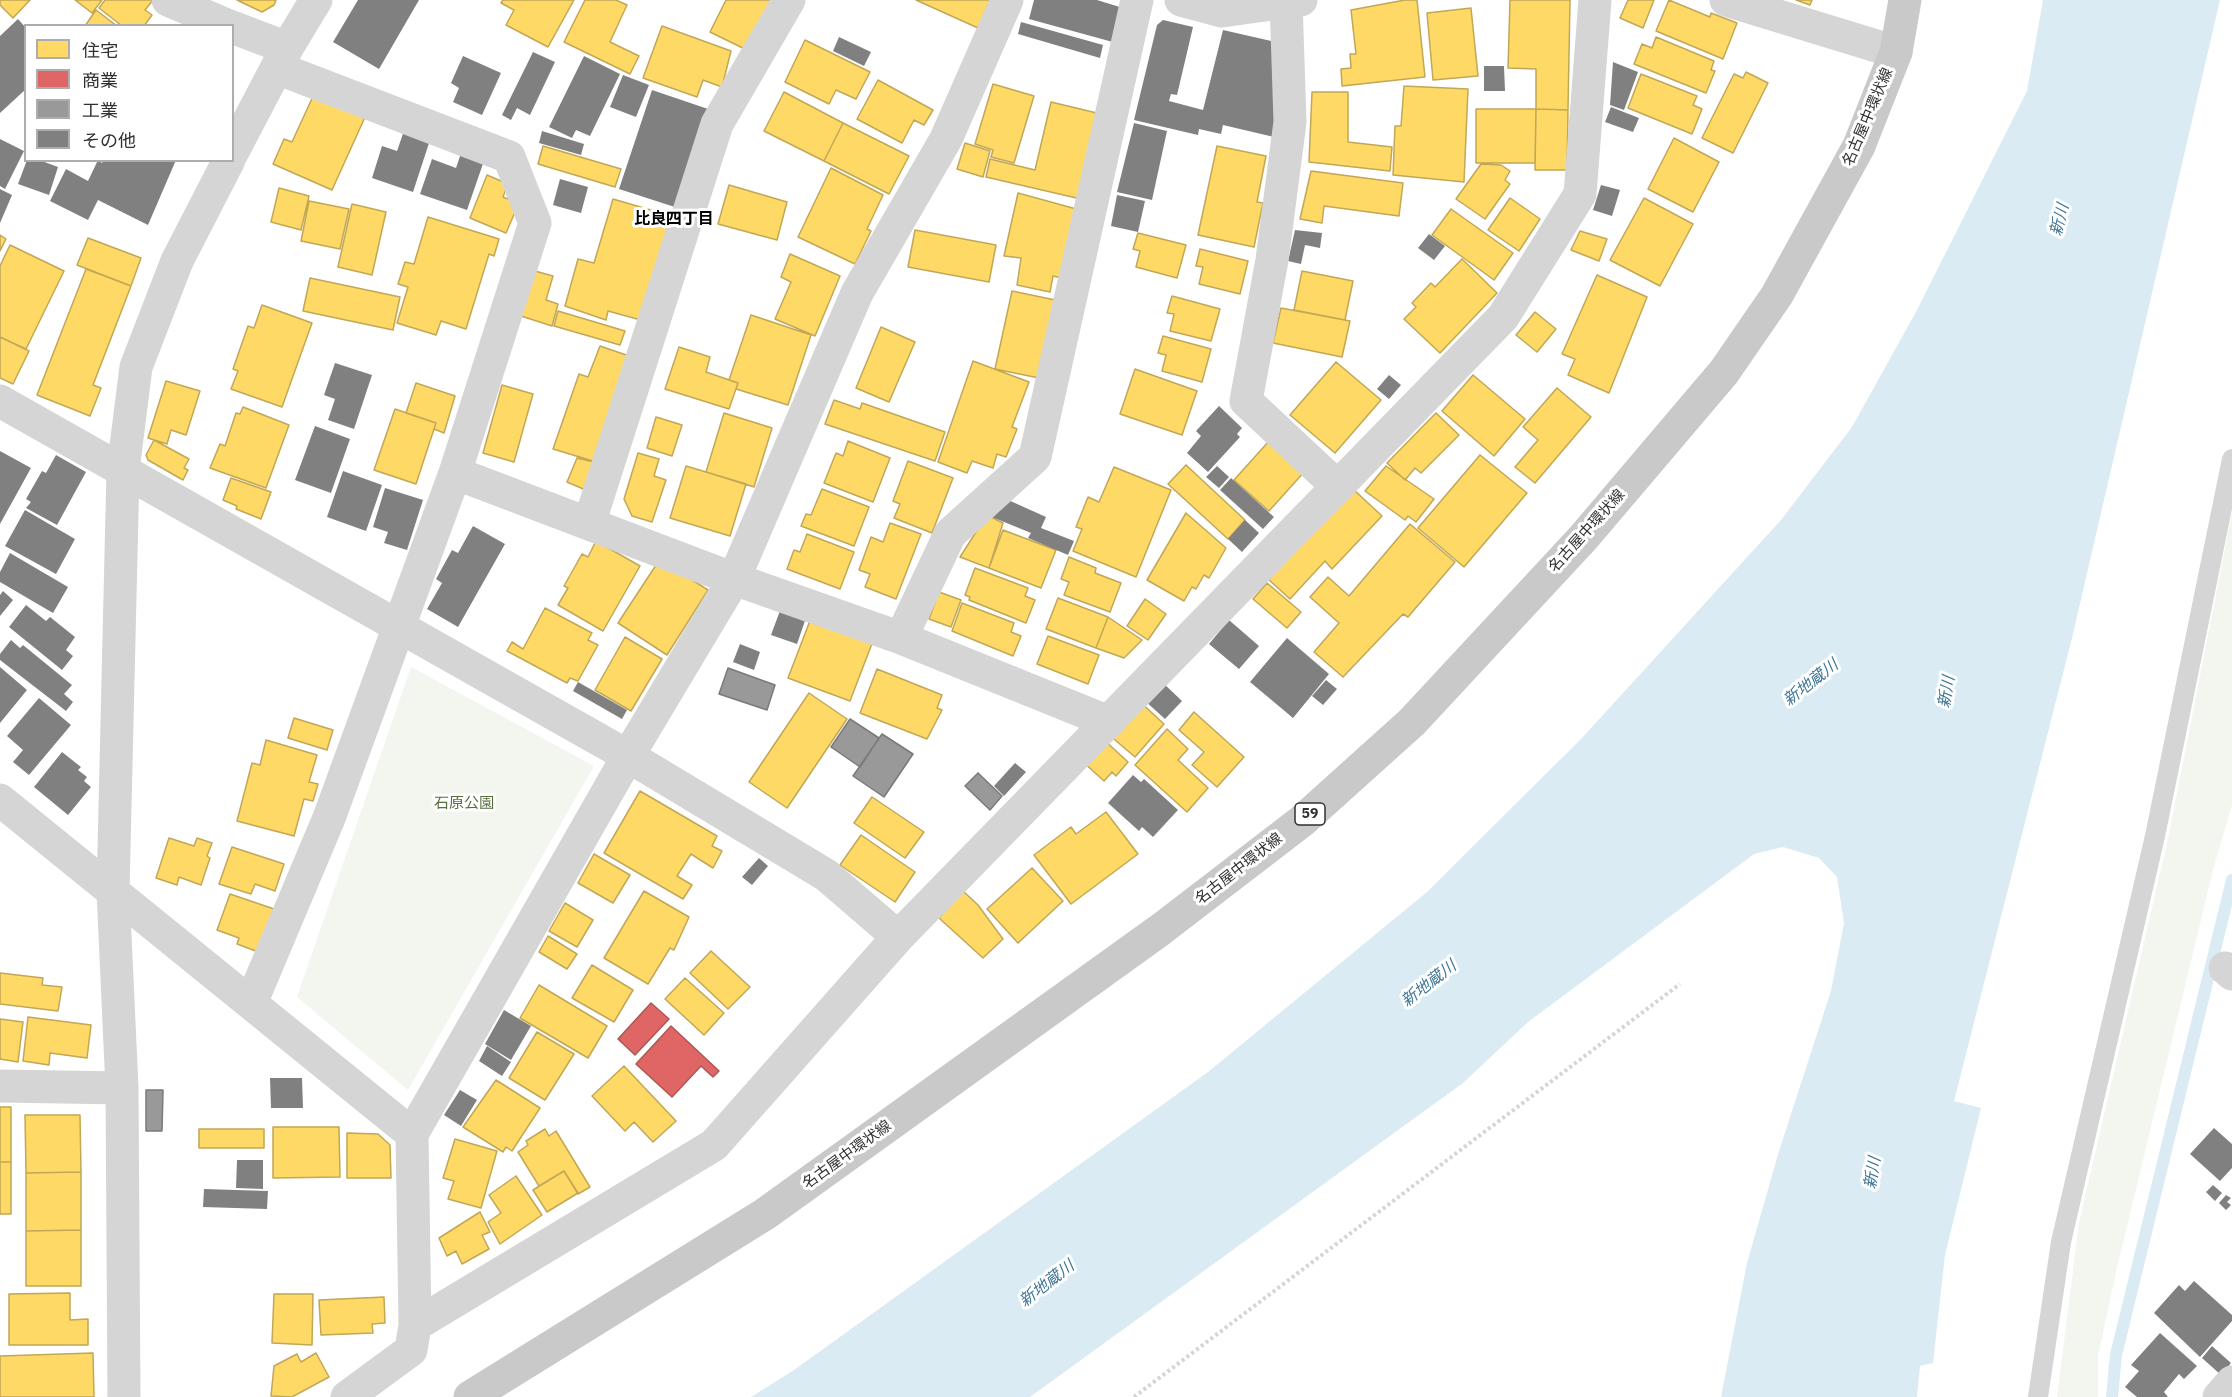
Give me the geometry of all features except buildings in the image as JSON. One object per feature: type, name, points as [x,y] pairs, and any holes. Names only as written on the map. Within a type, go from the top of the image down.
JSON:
[{"type":"main road","name":"名古屋中環状線","points":[[471,1397],[765,1214],[1112,965],[1302,821],[1412,722],[1583,538],[1724,372],[1777,296],[1858,146],[1896,52],[1905,0]]},
{"type":"street","points":[[168,0],[226,24]]},
{"type":"street","points":[[234,149],[282,58],[316,0]]},
{"type":"street","points":[[589,524],[717,124],[789,0]]},
{"type":"street","points":[[347,1397],[411,1350],[415,1325],[412,1134],[628,756],[734,579],[857,292],[946,139],[1007,0]]},
{"type":"street","points":[[901,638],[950,534],[1035,457],[1137,0]]},
{"type":"street","points":[[1181,0],[1222,11],[1291,1],[1290,122],[1272,261],[1245,401],[1338,487]]},
{"type":"street","points":[[415,1325],[714,1145],[898,937],[1503,317],[1580,194],[1595,0]]},
{"type":"street","points":[[1726,0],[1896,52]]},
{"type":"street","points":[[234,28],[282,58],[509,157],[535,223],[455,473],[329,818],[251,1003]]},
{"type":"street","points":[[124,1397],[122,1088],[113,891],[123,470],[136,368],[177,261],[228,162]]},
{"type":"street","points":[[0,401],[628,756],[826,875],[898,937]]},
{"type":"street","points":[[455,473],[734,579],[901,638],[1109,722]]},
{"type":"street","points":[[0,800],[412,1134]]},
{"type":"street","points":[[0,1086],[122,1088]]},
{"type":"street","points":[[2219,1397],[2232,1382]]},
{"type":"lane","points":[[2038,1397],[2061,1242],[2155,836],[2232,459]]},
{"type":"path","points":[[1134,1397],[1680,984]]},
{"type":"green space","points":[[2232,513],[2232,805],[2213,870],[2116,1272],[2098,1356],[2098,1397],[2057,1397],[2079,1223],[2168,839]]},
{"type":"green space","name":"石原公園","points":[[411,667],[594,766],[408,1090],[297,997]]},
{"type":"water","points":[[2043,0],[2220,0],[2072,638],[1954,1101],[1981,1108],[1945,1255],[1933,1363],[1920,1366],[1917,1397],[1721,1397],[1747,1263],[1779,1151],[1831,991],[1844,923],[1837,877],[1819,858],[1783,847],[1754,854],[1528,1022],[1463,1083],[1030,1397],[751,1397],[794,1370],[1208,1072],[1427,892],[1581,739],[1781,520],[1852,427],[1917,310],[2027,91]]},
{"type":"waterway","points":[[2112,1397],[2116,1355],[2232,880]]},
{"type":"district","name":"比良四丁目","points":[[674,219]]},
{"type":"water label","name":"新川","points":[[2060,220]]},
{"type":"water label","name":"新地蔵川","points":[[1811,683]]},
{"type":"water label","name":"新川","points":[[1947,692]]},
{"type":"water label","name":"新地蔵川","points":[[1429,984]]},
{"type":"water label","name":"新川","points":[[1873,1173]]},
{"type":"water label","name":"新地蔵川","points":[[1047,1284]]}]
